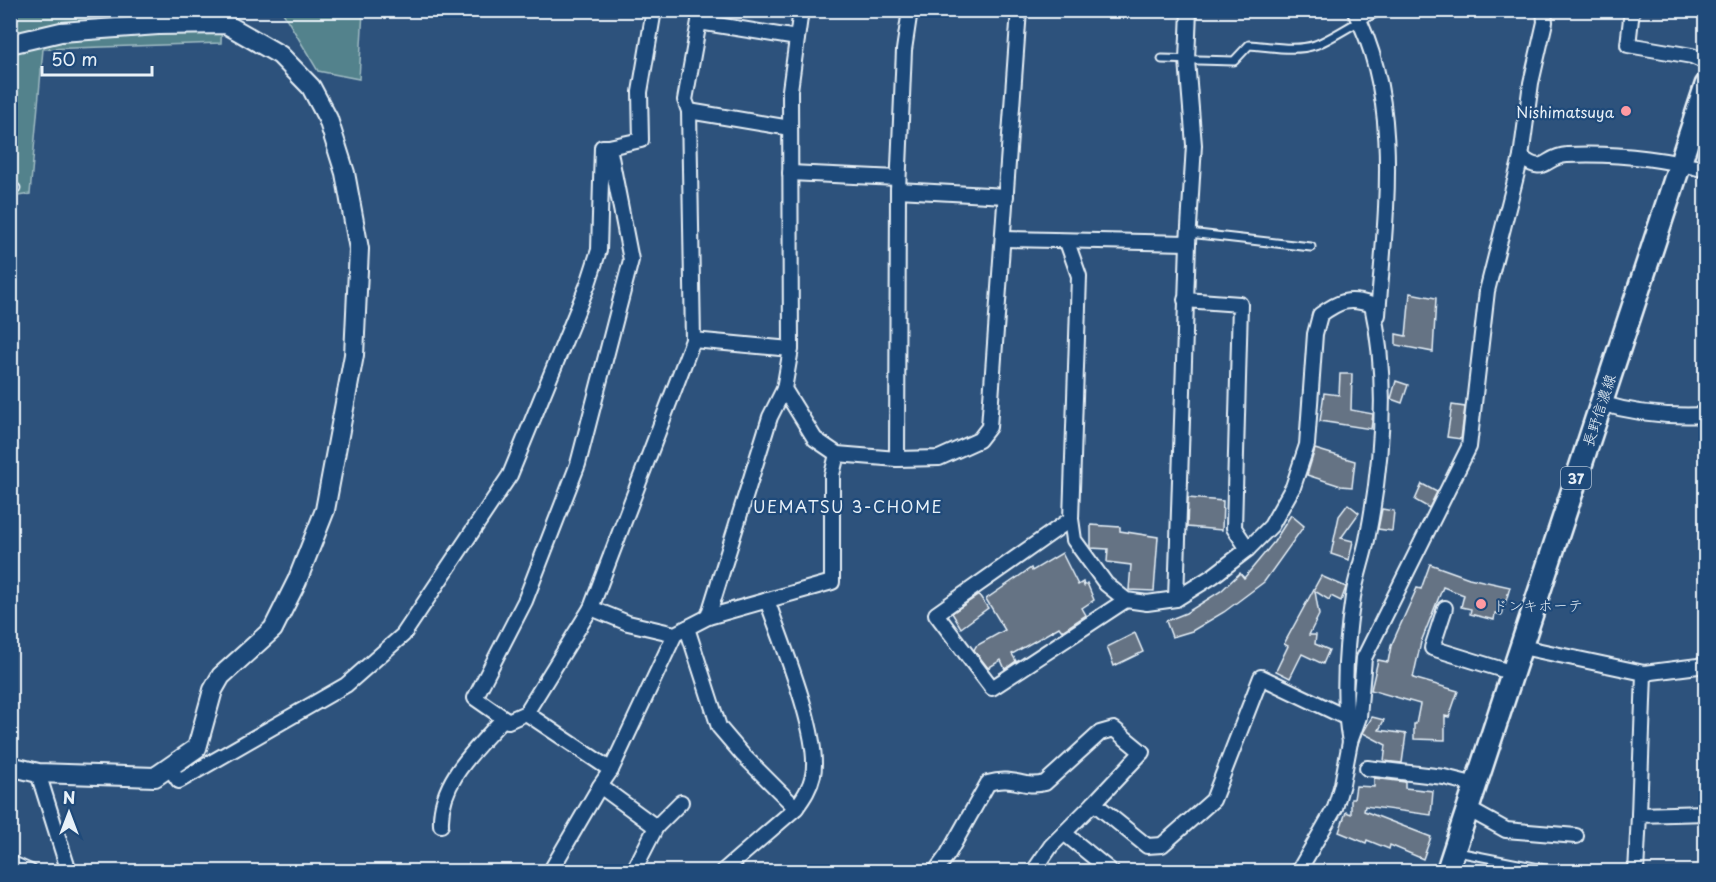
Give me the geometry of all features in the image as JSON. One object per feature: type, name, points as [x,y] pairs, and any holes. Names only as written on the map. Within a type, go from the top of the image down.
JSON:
[{"type":"main road","name":"長野信濃線","points":[[1447,872],[1706,85]]},
{"type":"street","points":[[169,767],[180,781],[346,685],[403,635],[510,475],[588,284],[599,250],[602,147],[641,140],[640,92],[654,10]]},
{"type":"street","points":[[708,617],[770,417],[784,389],[791,349],[790,90],[801,10]]},
{"type":"street","points":[[897,459],[898,184],[904,50],[910,10]]},
{"type":"street","points":[[784,389],[815,439],[837,454],[897,459],[939,458],[979,440],[989,427],[1019,10]]},
{"type":"street","points":[[1176,599],[1185,300],[1194,145],[1187,60],[1190,10]]},
{"type":"street","points":[[1298,872],[1335,808],[1350,742],[1359,717],[1364,658],[1469,447],[1487,291],[1521,157],[1531,83],[1545,22],[1544,10]]},
{"type":"street","points":[[1632,10],[1628,45],[1692,56],[1706,62]]},
{"type":"street","points":[[609,147],[631,260],[578,464],[525,602],[475,698],[508,721],[526,713],[591,608],[693,340],[689,111],[685,100],[700,16],[797,38]]},
{"type":"street","points":[[1357,17],[1368,36],[1380,90],[1386,146],[1377,327]]},
{"type":"street","points":[[10,44],[61,32],[158,25],[226,24],[280,55],[311,87],[328,119],[345,173],[358,249],[354,355],[325,510],[297,581],[273,629],[221,676],[213,690],[197,748],[155,777],[38,773],[10,766]]},
{"type":"street","points":[[689,111],[790,128]]},
{"type":"street","points":[[1521,157],[1533,166],[1541,166],[1563,155],[1679,163],[1706,170]]},
{"type":"street","points":[[790,173],[1006,196]]},
{"type":"street","points":[[1004,238],[1067,242],[1188,238]]},
{"type":"street","points":[[1067,242],[1079,276],[1071,519],[1074,540],[1106,584],[1126,600],[1147,603],[1176,599],[1213,576],[1248,549],[1271,526],[1293,487],[1307,445],[1316,334],[1320,315],[1339,301],[1357,300],[1372,305],[1377,327],[1383,392],[1367,540],[1353,597],[1345,717],[1350,742]]},
{"type":"street","points":[[1185,300],[1240,304],[1234,528],[1248,549]]},
{"type":"street","points":[[693,340],[791,349]]},
{"type":"street","points":[[1600,403],[1665,417],[1706,415]]},
{"type":"street","points":[[550,872],[611,770],[681,631],[708,617],[832,582],[832,475],[837,454]]},
{"type":"street","points":[[1071,519],[936,614],[992,687],[1126,600]]},
{"type":"street","points":[[722,872],[796,808],[807,793],[813,773],[811,731],[767,600]]},
{"type":"street","points":[[591,608],[628,623],[681,631]]},
{"type":"street","points":[[1445,608],[1432,648],[1513,673]]},
{"type":"street","points":[[681,631],[719,727],[742,754],[796,808]]},
{"type":"street","points":[[1522,647],[1644,673],[1706,665]]},
{"type":"street","points":[[1636,872],[1644,673]]},
{"type":"street","points":[[1094,803],[1147,846],[1162,845],[1213,800],[1261,677],[1345,717]]},
{"type":"street","points":[[526,713],[611,770]]},
{"type":"street","points":[[441,825],[440,809],[444,794],[453,778],[504,718]]},
{"type":"street","points":[[935,872],[948,854],[988,783],[1005,778],[1034,786],[1045,783],[1100,733],[1114,729],[1142,752],[1051,846],[1034,872]]},
{"type":"street","points":[[1367,768],[1444,777],[1476,786]]},
{"type":"street","points":[[38,773],[69,872]]},
{"type":"street","points":[[600,786],[656,827]]},
{"type":"street","points":[[633,872],[656,827],[681,802]]},
{"type":"street","points":[[1468,809],[1506,830],[1576,836]]},
{"type":"street","points":[[1639,815],[1706,813]]},
{"type":"street","points":[[1064,832],[1112,872]]},
{"type":"street","points":[[10,862],[30,872]]},
{"type":"lane","points":[[1162,59],[1234,61],[1249,45],[1288,48],[1313,46],[1357,17],[1387,10]]},
{"type":"lane","points":[[1188,238],[1311,247]]},
{"type":"lane","points":[[1455,851],[1560,872]]},
{"type":"green space","points":[[11,11],[222,11],[221,43],[43,49],[30,194],[11,197]]},
{"type":"green space","points":[[282,11],[363,11],[359,79],[318,71]]},
{"type":"building","points":[[1410,293],[1436,298],[1433,352],[1396,345],[1396,334],[1406,336]]},
{"type":"building","points":[[1340,374],[1352,374],[1351,410],[1373,414],[1371,429],[1320,421],[1324,393],[1339,395]]},
{"type":"building","points":[[1396,381],[1408,385],[1402,403],[1391,399]]},
{"type":"building","points":[[1452,405],[1465,407],[1461,439],[1447,437]]},
{"type":"building","points":[[1315,449],[1355,461],[1352,487],[1341,486],[1307,475]]},
{"type":"building","points":[[1422,484],[1437,492],[1429,508],[1415,500]]},
{"type":"building","points":[[1188,498],[1223,501],[1222,530],[1187,527]]},
{"type":"building","points":[[1348,504],[1359,513],[1341,538],[1353,541],[1349,560],[1331,554],[1339,516]]},
{"type":"building","points":[[1382,509],[1394,511],[1392,531],[1378,529]]},
{"type":"building","points":[[1291,515],[1304,526],[1264,582],[1224,612],[1192,631],[1172,637],[1166,621],[1186,613],[1221,591],[1240,573],[1244,578],[1274,542]]},
{"type":"building","points":[[1091,525],[1120,527],[1120,531],[1158,537],[1154,591],[1129,590],[1131,565],[1107,562],[1108,549],[1091,548]]},
{"type":"building","points":[[1062,553],[1078,585],[1083,582],[1084,586],[1087,583],[1094,600],[1082,608],[1086,615],[1062,631],[1059,627],[1012,654],[1016,661],[1005,669],[1001,660],[988,668],[974,650],[976,646],[1005,630],[986,599],[1031,568],[1032,571]]},
{"type":"building","points":[[1430,564],[1469,578],[1510,587],[1502,615],[1495,613],[1494,620],[1470,614],[1471,609],[1461,607],[1464,595],[1443,587],[1421,642],[1413,678],[1458,691],[1449,717],[1445,716],[1445,740],[1414,739],[1414,724],[1416,724],[1420,704],[1371,690],[1378,660],[1388,662],[1391,646],[1417,588],[1421,589]]},
{"type":"building","points":[[1321,576],[1346,587],[1341,601],[1331,596],[1329,600],[1315,591],[1319,615],[1309,635],[1316,635],[1315,644],[1329,650],[1323,664],[1302,654],[1290,678],[1276,671],[1288,646],[1284,644]]},
{"type":"building","points":[[979,595],[988,608],[961,628],[952,613]]},
{"type":"building","points":[[1135,633],[1143,652],[1114,666],[1107,647]]},
{"type":"building","points":[[1372,717],[1384,720],[1379,730],[1406,734],[1402,763],[1384,761],[1386,745],[1363,733]]},
{"type":"building","points":[[1374,778],[1405,782],[1405,788],[1433,791],[1431,815],[1365,806],[1364,811],[1431,837],[1423,859],[1390,845],[1389,849],[1339,832],[1346,812],[1351,814],[1351,799],[1354,799],[1356,786],[1374,787]]},
{"type":"place","name":"Nishimatsuya","points":[[1626,111]]},
{"type":"place","name":"ドンキホーテ","points":[[1481,604]]},
{"type":"district","name":"UEMATSU 3-CHOME","points":[[848,506]]}]
